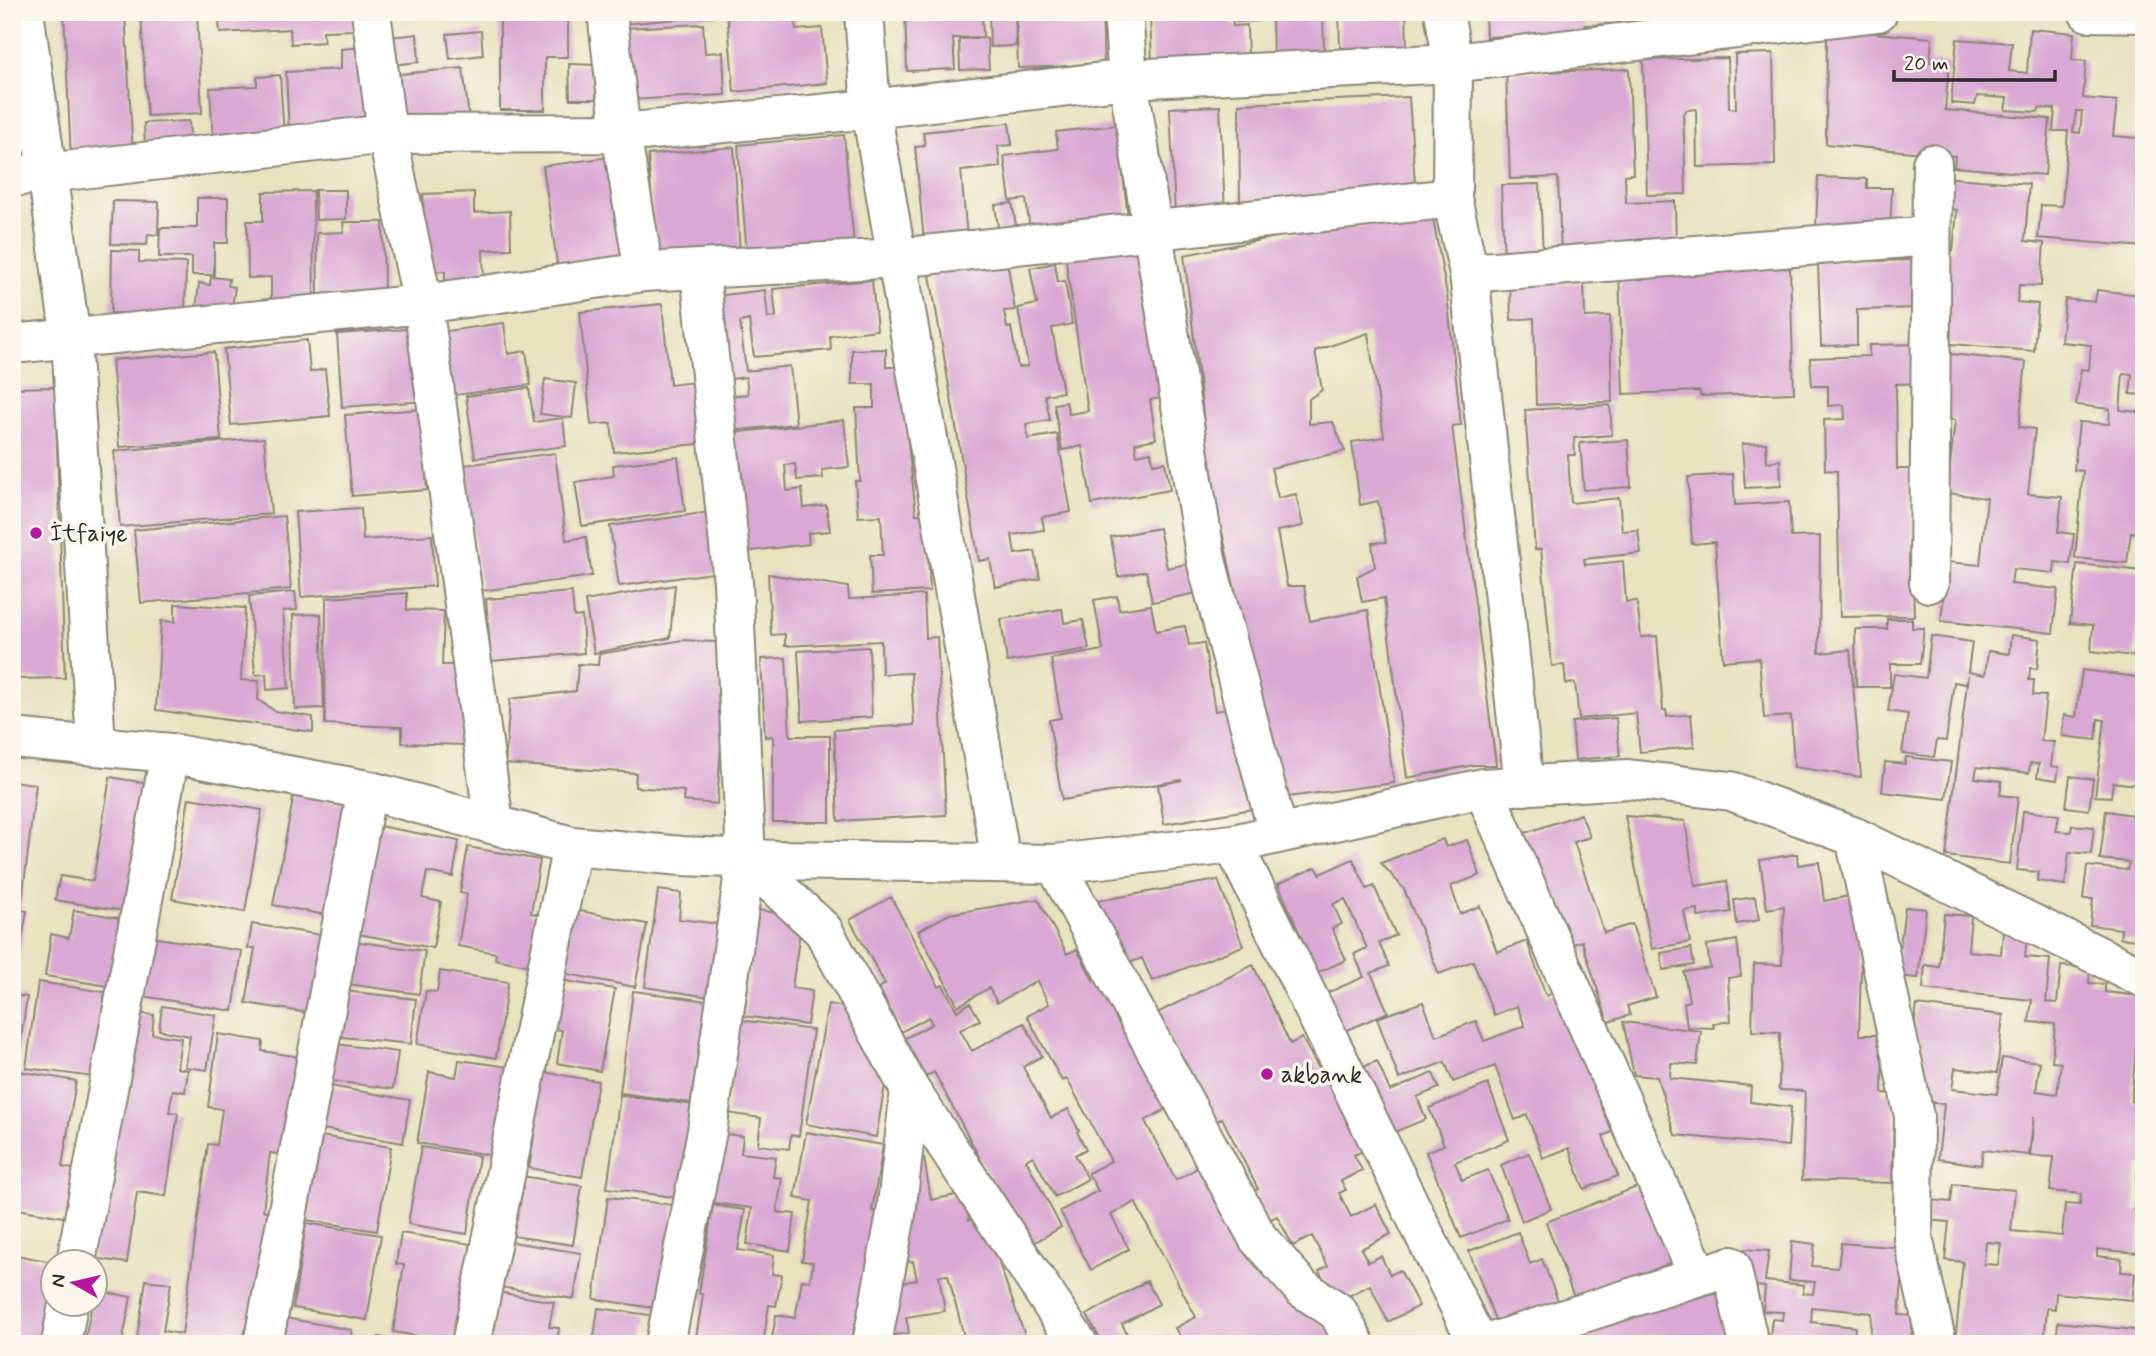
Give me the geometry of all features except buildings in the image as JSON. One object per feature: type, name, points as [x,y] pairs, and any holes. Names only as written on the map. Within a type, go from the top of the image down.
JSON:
[{"type":"street","points":[[24,12],[29,176],[71,339],[96,744]]},
{"type":"street","points":[[371,12],[387,134],[423,304],[494,824]]},
{"type":"street","points":[[607,12],[621,133],[644,272]]},
{"type":"street","points":[[864,12],[871,109],[1001,861]]},
{"type":"street","points":[[1123,12],[1128,79],[1155,231],[1206,560],[1278,833]]},
{"type":"street","points":[[1444,12],[1453,63],[1452,198],[1469,273],[1524,786]]},
{"type":"street","points":[[29,176],[387,134],[621,133],[871,109],[1128,79],[1453,63],[1678,23],[1878,12]]},
{"type":"street","points":[[2088,12],[2144,13]]},
{"type":"street","points":[[1929,583],[1932,164]]},
{"type":"street","points":[[12,344],[423,304],[644,272],[897,258],[1452,198]]},
{"type":"street","points":[[1469,273],[1931,236]]},
{"type":"street","points":[[665,1344],[707,1130],[746,859],[733,582],[700,271]]},
{"type":"street","points":[[12,738],[170,752],[367,790],[572,846],[746,859],[1001,861],[1055,864],[1233,844],[1483,788],[1628,779],[1731,791],[1856,837],[2144,978]]},
{"type":"street","points":[[79,1248],[170,752]]},
{"type":"street","points":[[1483,788],[1698,1275]]},
{"type":"street","points":[[263,1344],[367,790]]},
{"type":"street","points":[[1856,837],[1914,1116],[1913,1238],[1937,1344]]},
{"type":"street","points":[[1233,844],[1478,1344]]},
{"type":"street","points":[[471,1344],[572,846]]},
{"type":"street","points":[[746,859],[823,930],[910,1090],[1078,1344]]},
{"type":"street","points":[[1055,864],[1258,1238],[1302,1289],[1338,1312],[1355,1344]]},
{"type":"street","points":[[872,1344],[896,1214],[910,1090]]},
{"type":"street","points":[[1510,1341],[1731,1266],[1749,1344]]},
{"type":"street","points":[[61,1344],[66,1318]]},
{"type":"place","name":"İtfaiye","points":[[36,533]]},
{"type":"place","name":"akbank","points":[[1267,1074]]}]
